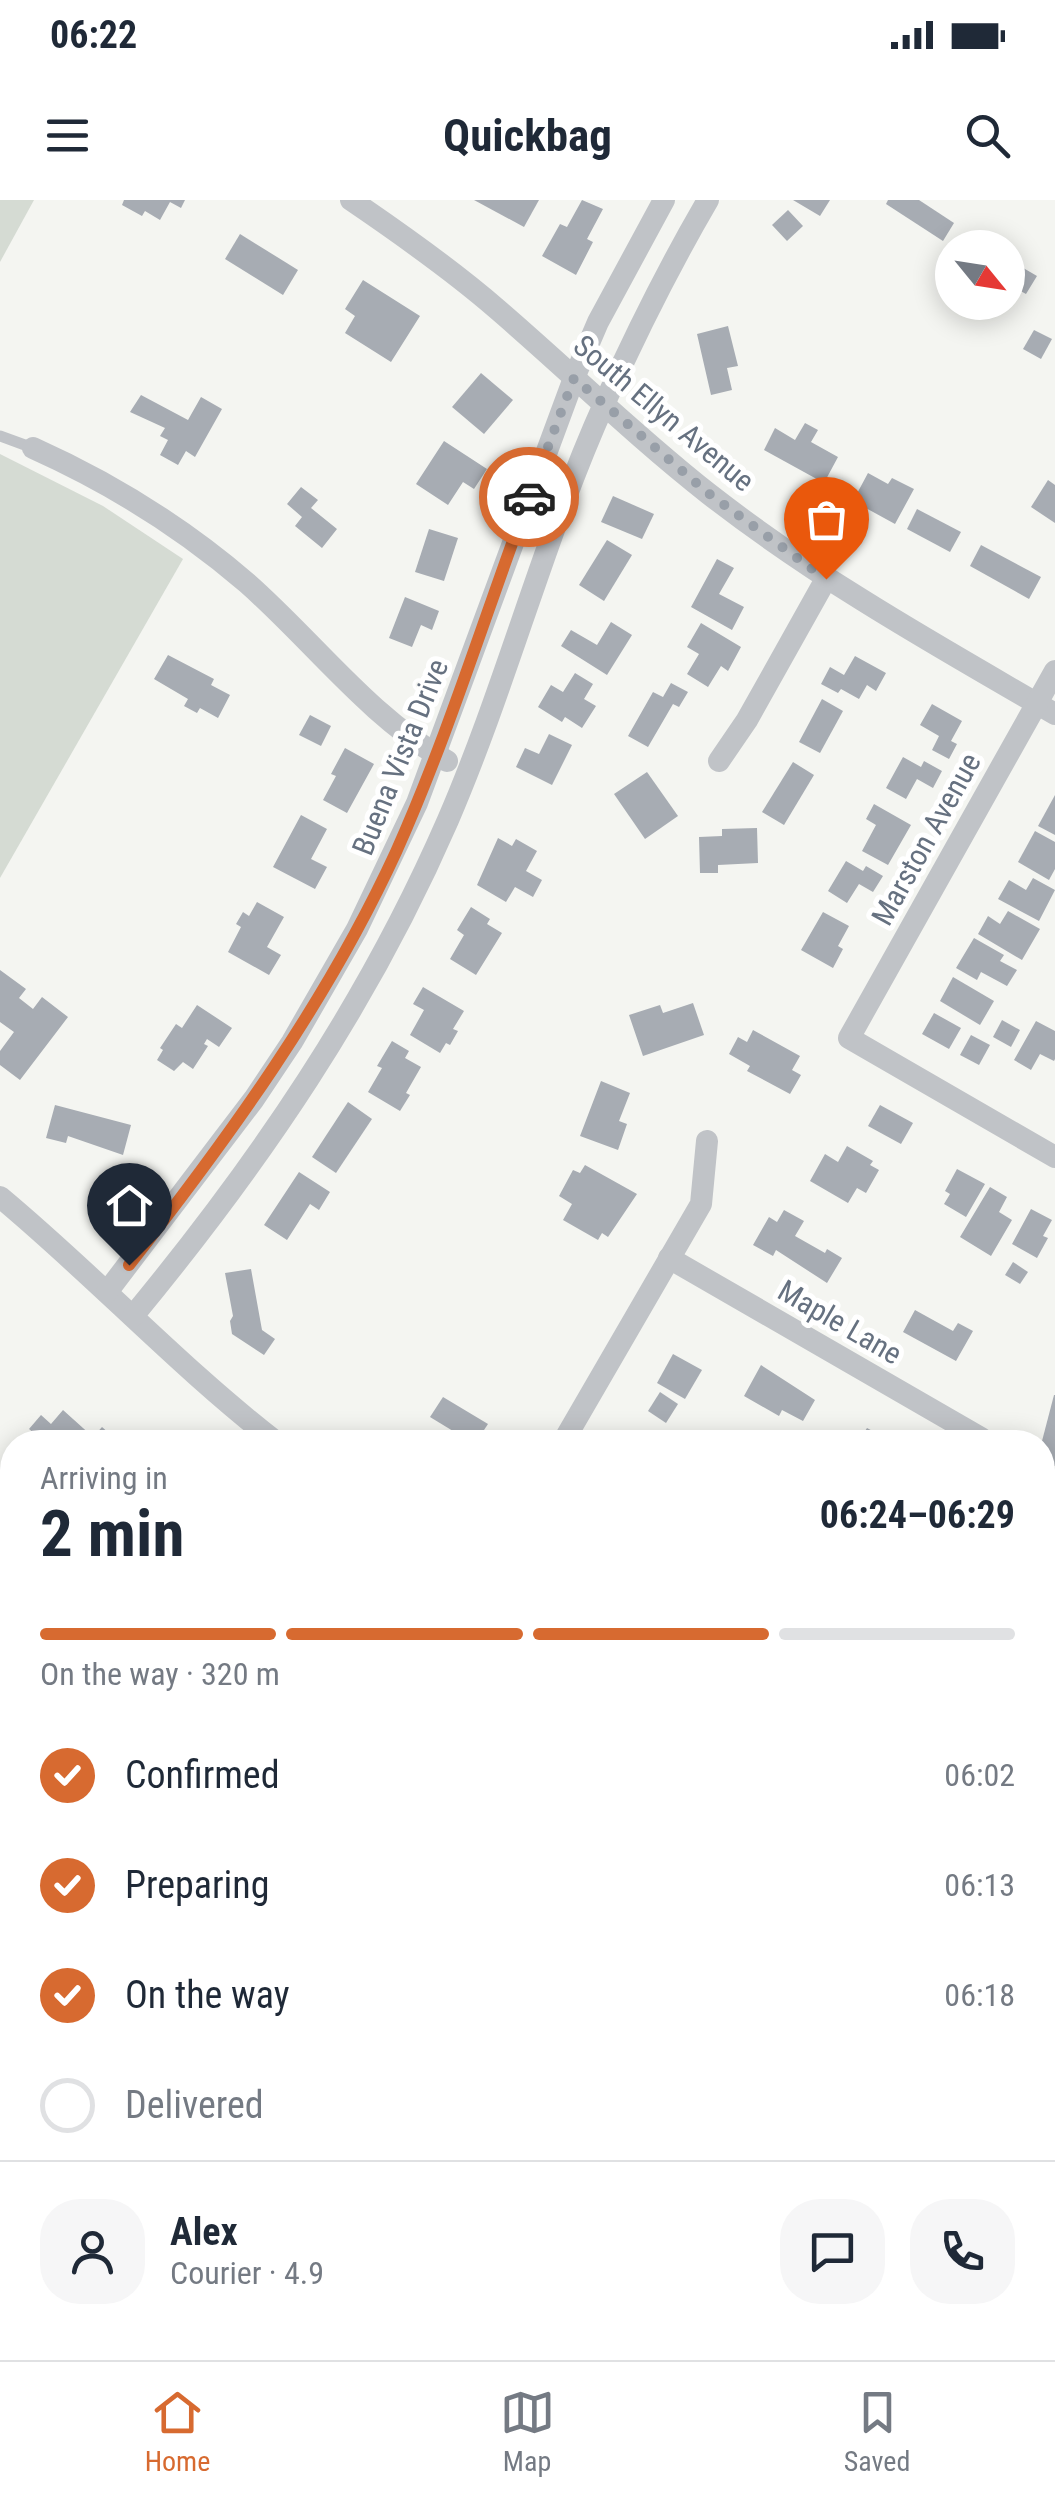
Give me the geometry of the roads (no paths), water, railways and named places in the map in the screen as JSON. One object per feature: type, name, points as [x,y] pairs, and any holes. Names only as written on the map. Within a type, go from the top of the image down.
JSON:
[{"type":"street","name":"South Ellyn Avenue","points":[[350,200],[452,272],[708,493],[826,579],[927,642],[1046,708]]},
{"type":"street","name":"Buena Vista Drive","points":[[107,1292],[292,1042],[357,930],[436,755],[574,378],[598,322],[664,200]]},
{"type":"street","points":[[134,1316],[241,1182],[318,1066],[400,919],[467,773],[604,403],[708,200]]},
{"type":"street","points":[[33,448],[130,497],[208,551],[248,584],[402,732],[467,773]]},
{"type":"street","points":[[718,760],[746,720],[826,579]]},
{"type":"street","name":"Marston Avenue","points":[[1055,671],[1046,708],[849,1038],[1055,1156]]},
{"type":"street","points":[[570,1430],[700,1204],[708,1141]]},
{"type":"street","points":[[0,1197],[261,1430]]},
{"type":"street","name":"Maple Lane","points":[[670,1258],[966,1430]]},
{"type":"lane","points":[[0,436],[33,448]]}]
